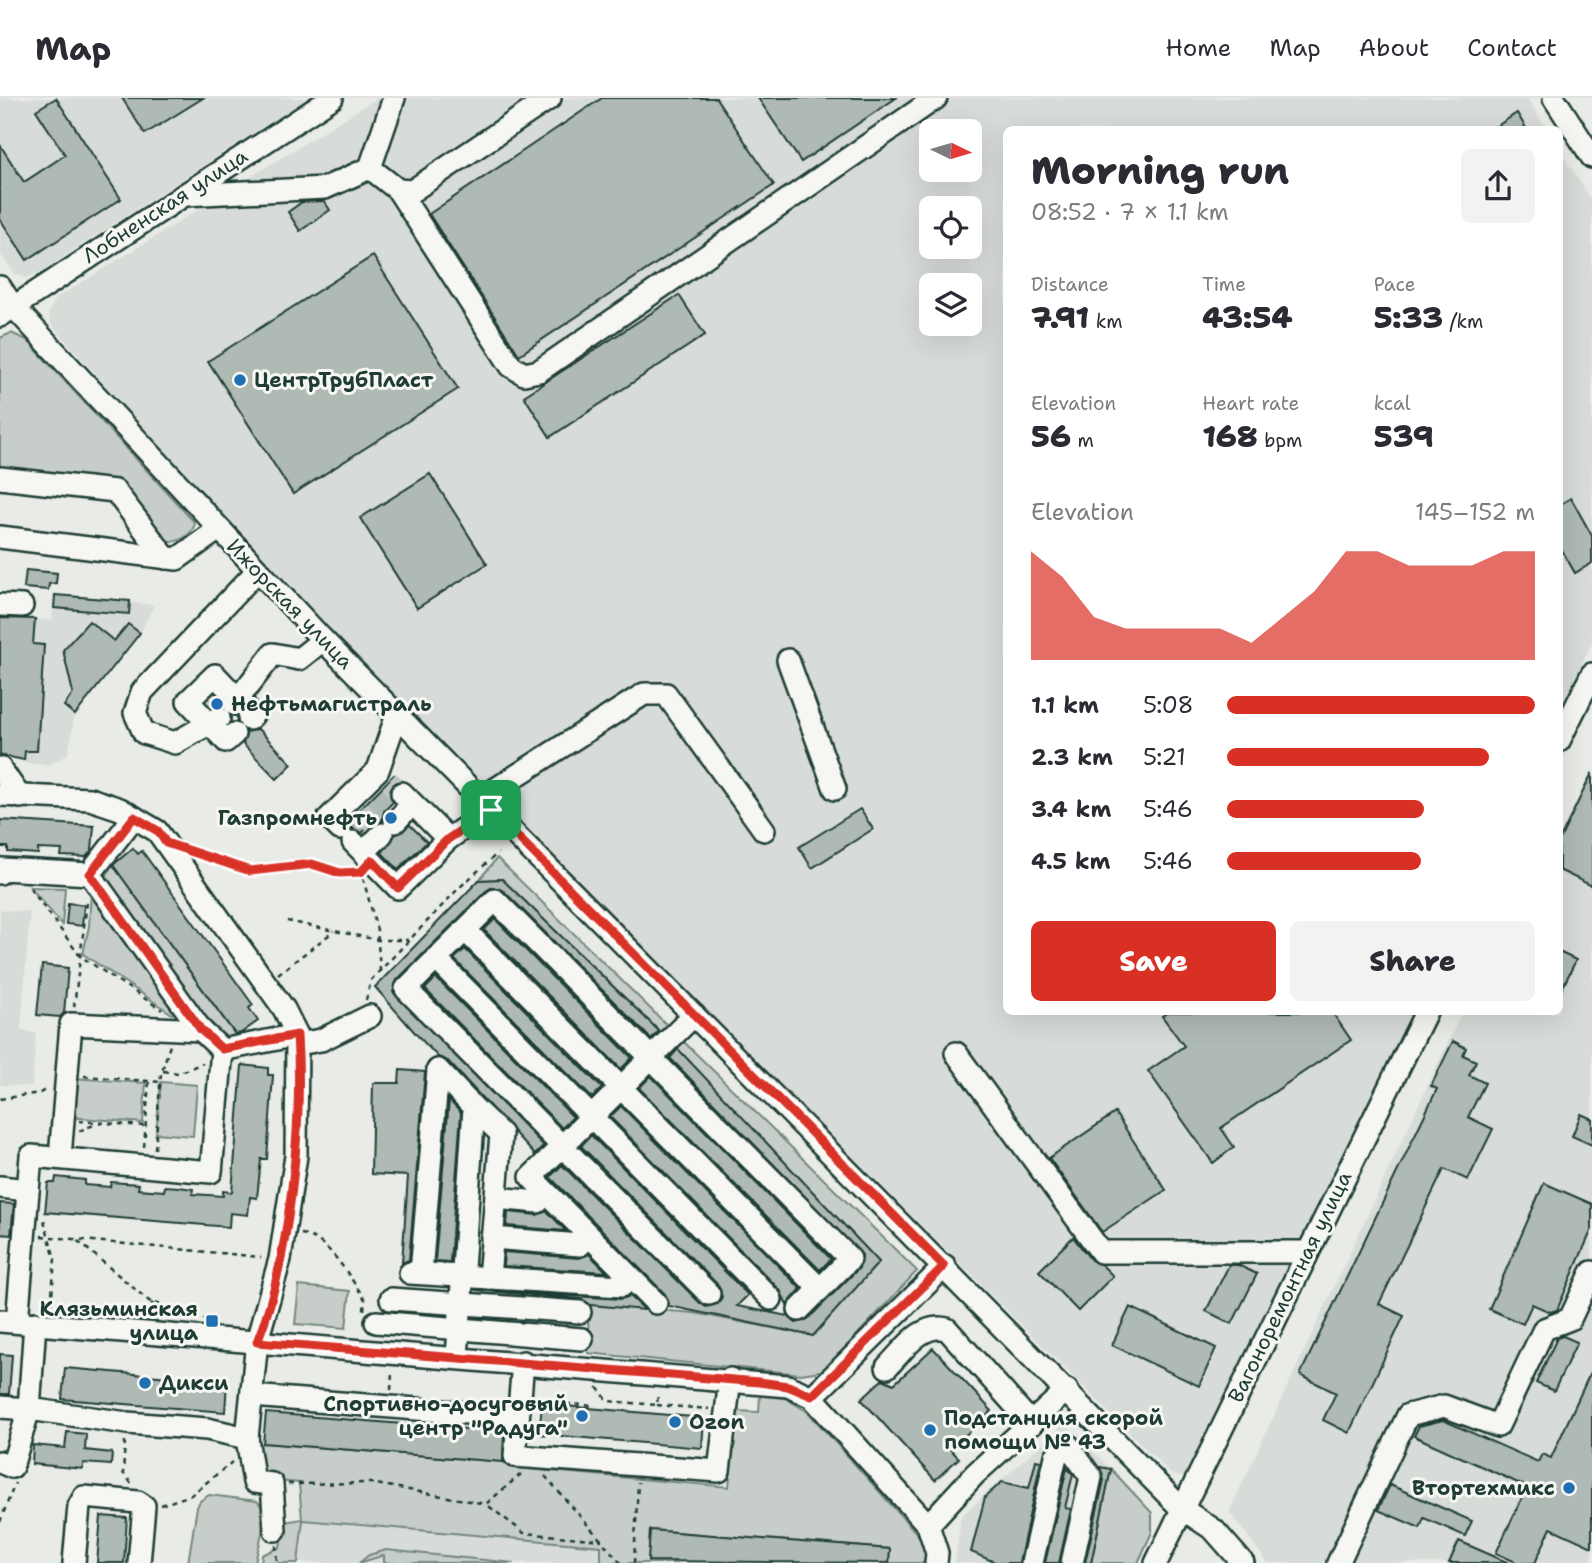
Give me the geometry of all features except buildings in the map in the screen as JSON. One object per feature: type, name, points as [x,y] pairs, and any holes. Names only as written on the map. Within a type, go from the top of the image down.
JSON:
[{"type":"street","name":"Лобненская улица","points":[[4,303],[181,195],[332,98]]},
{"type":"street","points":[[181,195],[326,188],[370,168],[394,98]]},
{"type":"street","points":[[398,190],[412,191],[550,98]]},
{"type":"street","points":[[370,168],[398,190],[511,366],[524,374],[539,371],[936,98]]},
{"type":"street","points":[[1554,98],[1592,157]]},
{"type":"street","name":"Ижорская улица","points":[[4,303],[323,640],[1181,1508],[1214,1530],[1243,1563]]},
{"type":"street","points":[[0,478],[115,491],[166,558]]},
{"type":"street","points":[[0,537],[177,559],[219,529]]},
{"type":"street","points":[[258,570],[142,692],[135,713],[144,733],[175,743],[273,654],[299,659],[323,640]]},
{"type":"street","points":[[0,604],[22,606]]},
{"type":"street","points":[[788,660],[835,789]]},
{"type":"street","points":[[1563,733],[1592,674]]},
{"type":"street","points":[[397,715],[372,815],[398,888],[485,804],[562,743],[644,694],[652,692],[666,694],[764,830]]},
{"type":"street","points":[[219,705],[253,715],[226,741],[219,705]]},
{"type":"street","points":[[0,768],[10,796],[90,799],[134,817],[158,831],[266,984],[297,1040],[296,1156],[280,1259],[257,1342],[247,1438],[254,1482],[272,1484],[275,1530]]},
{"type":"street","points":[[372,815],[448,839]]},
{"type":"street","points":[[90,874],[134,817]]},
{"type":"street","points":[[7,871],[90,874]]},
{"type":"street","points":[[90,874],[189,1029],[222,1049],[297,1040],[321,1040],[370,1016]]},
{"type":"street","points":[[709,1294],[406,989],[495,900],[850,1259],[799,1310]]},
{"type":"street","points":[[465,930],[820,1289]]},
{"type":"street","points":[[436,959],[771,1299]]},
{"type":"street","points":[[656,1303],[531,1177],[694,1015]]},
{"type":"street","name":"Вагоноремонтная улица","points":[[1156,1563],[1425,1015]]},
{"type":"street","points":[[60,1157],[71,1024],[189,1029]]},
{"type":"street","points":[[6,1464],[29,1409],[24,1236],[31,1156],[211,1172],[222,1049]]},
{"type":"street","points":[[957,1053],[1101,1252],[1307,1252]]},
{"type":"street","points":[[489,1278],[501,1135],[438,1070],[416,1273],[489,1278],[622,1286]]},
{"type":"street","points":[[457,1357],[474,1108]]},
{"type":"street","points":[[0,1187],[28,1190]]},
{"type":"street","points":[[496,1198],[538,1202]]},
{"type":"street","points":[[492,1238],[580,1245]]},
{"type":"street","points":[[812,1396],[944,1266]]},
{"type":"street","points":[[1338,1563],[1408,1415],[1444,1406],[1498,1426],[1544,1329],[1570,1319],[1592,1272]]},
{"type":"street","points":[[391,1299],[580,1312]]},
{"type":"street","points":[[26,1319],[257,1342],[730,1379],[788,1386],[812,1396],[928,1525],[937,1553],[936,1563]]},
{"type":"street","points":[[376,1322],[582,1339]]},
{"type":"street","points":[[887,1367],[922,1331],[935,1326],[947,1329],[1032,1424]]},
{"type":"street","points":[[523,1362],[515,1456],[533,1460],[719,1471],[724,1411],[730,1379]]},
{"type":"street","points":[[928,1525],[975,1474],[1067,1390]]},
{"type":"street","points":[[252,1396],[519,1408]]},
{"type":"street","points":[[0,1407],[127,1423],[207,1429],[247,1438]]},
{"type":"street","points":[[1032,1563],[1056,1456],[1092,1417]]},
{"type":"street","points":[[1068,1445],[1091,1477],[1072,1563]]},
{"type":"street","points":[[74,1563],[79,1506],[84,1497],[138,1502],[140,1498]]},
{"type":"street","points":[[139,1563],[140,1498]]},
{"type":"path","points":[[166,843],[250,871],[312,864],[340,873],[372,815]]},
{"type":"path","points":[[372,815],[380,970]]},
{"type":"path","points":[[370,1016],[365,1004],[371,981],[408,940],[498,853]]},
{"type":"path","points":[[7,871],[80,956],[189,1029],[163,1071],[148,1166]]},
{"type":"path","points":[[71,1024],[90,874]]},
{"type":"path","points":[[288,921],[378,940],[408,940]]},
{"type":"path","points":[[266,984],[334,931]]},
{"type":"path","points":[[163,1071],[178,1073],[213,1059],[222,1049]]},
{"type":"path","points":[[0,1099],[40,1093],[67,1077],[161,1082]]},
{"type":"path","points":[[148,1166],[145,1126],[149,1081]]},
{"type":"path","points":[[63,1119],[145,1126]]},
{"type":"path","points":[[26,1319],[55,1259],[47,1237],[43,1213]]},
{"type":"path","points":[[284,1232],[312,1236],[338,1261],[365,1299]]},
{"type":"path","points":[[24,1236],[280,1259]]},
{"type":"path","points":[[76,1240],[172,1319]]},
{"type":"path","points":[[149,1301],[213,1322]]},
{"type":"path","points":[[657,1405],[660,1374]]},
{"type":"path","points":[[596,1386],[608,1401],[724,1411]]},
{"type":"path","points":[[519,1408],[595,1406]]},
{"type":"path","points":[[127,1423],[123,1473],[140,1498],[151,1508],[191,1495],[232,1463],[247,1438]]},
{"type":"path","points":[[486,1504],[533,1460],[621,1563]]},
{"type":"path","points":[[0,1522],[15,1483],[6,1464]]},
{"type":"path","points":[[634,1563],[639,1465]]},
{"type":"path","points":[[272,1484],[371,1483],[486,1504],[524,1533],[602,1540]]},
{"type":"shaded area","points":[[0,98],[307,98],[39,273],[26,278],[15,274],[0,254]]},
{"type":"shaded area","points":[[377,98],[1527,98],[1545,126],[1003,126],[1003,1015],[1413,1015],[1191,1474],[1179,1477],[1170,1473],[458,764],[254,555],[52,325],[48,313],[55,299]]},
{"type":"shaded area","points":[[1563,155],[1592,201],[1592,643],[1563,703]]},
{"type":"shaded area","points":[[11,333],[27,340],[195,523],[188,535],[179,540],[165,542],[120,487],[0,471],[0,338]]},
{"type":"shaded area","points":[[55,595],[154,605],[140,633],[75,715],[68,754],[50,765],[24,763],[35,619],[52,620]]},
{"type":"shaded area","points":[[1592,773],[1592,1563],[1268,1563],[1229,1512],[1461,1015],[1563,1015],[1563,833]]},
{"type":"shaded area","points":[[497,858],[917,1271],[829,1365],[820,1371],[801,1374],[588,1353],[589,1328],[584,1304],[694,1313],[813,1336],[879,1262],[675,1046],[502,879],[479,880]]},
{"type":"shaded area","points":[[112,864],[236,1036],[228,1040],[218,1039],[105,879]]},
{"type":"shaded area","points":[[30,887],[65,888],[62,925]]},
{"type":"shaded area","points":[[91,891],[181,1006],[172,1014],[83,954],[89,926]]},
{"type":"shaded area","points":[[0,910],[30,912],[21,1029],[36,1034],[32,1087],[0,1085]]},
{"type":"shaded area","points":[[72,1078],[146,1083],[143,1123],[69,1117]]},
{"type":"shaded area","points":[[161,1082],[197,1085],[193,1136],[156,1133]]},
{"type":"shaded area","points":[[299,1286],[350,1291],[346,1328],[295,1324]]},
{"type":"shaded area","points":[[760,1394],[785,1398],[808,1412],[920,1537],[925,1545],[926,1563],[889,1563],[889,1549],[651,1530],[648,1560],[678,1563],[601,1563],[601,1546],[303,1520],[298,1563],[261,1563],[262,1555],[280,1547],[284,1522],[302,1519],[299,1483],[266,1480],[253,1446],[264,1443],[503,1462],[516,1468],[729,1487],[736,1411],[759,1412]]},
{"type":"shaded area","points":[[1065,1423],[1111,1469],[1091,1563],[955,1563],[961,1516]]},
{"type":"shaded area","points":[[1111,1469],[1152,1513],[1152,1532],[1138,1563],[1091,1563]]},
{"type":"shaded area","points":[[209,1495],[257,1501],[261,1506],[263,1521],[255,1563],[188,1563],[197,1507],[200,1501]]},
{"type":"shaded area","points":[[302,1520],[602,1546],[601,1563],[298,1563]]},
{"type":"shaded area","points":[[386,1550],[514,1563],[384,1563],[384,1555],[359,1563],[369,1555]]},
{"type":"tunnel","points":[[206,705],[221,690]]},
{"type":"tunnel","points":[[389,781],[402,793]]},
{"type":"tunnel","points":[[360,810],[383,833]]},
{"type":"place","name":"ЦентрТрубПласт","points":[[240,380]]},
{"type":"place","name":"Нефтьмагистраль","points":[[217,704]]},
{"type":"place","name":"Газпромнефть","points":[[391,818]]},
{"type":"place","name":"Клязьминская улица","points":[[212,1321]]},
{"type":"place","name":"Дикси","points":[[145,1383]]},
{"type":"place","name":"Спортивно-досуговый центр \"Радуга\"","points":[[582,1416]]},
{"type":"place","name":"Ozon","points":[[675,1422]]},
{"type":"place","name":"Подстанция скорой помощи № 43","points":[[930,1430]]},
{"type":"place","name":"Втортехмикс","points":[[1569,1488]]},
{"type":"route","points":[[491,810],[944,1266],[812,1396],[788,1386],[759,1382],[257,1342],[280,1259],[296,1156],[299,1059],[297,1035],[222,1049],[201,1030],[90,874],[134,817],[158,831],[166,843],[250,871],[312,864],[340,873],[361,872],[372,860],[398,888],[448,839],[491,810]]}]
